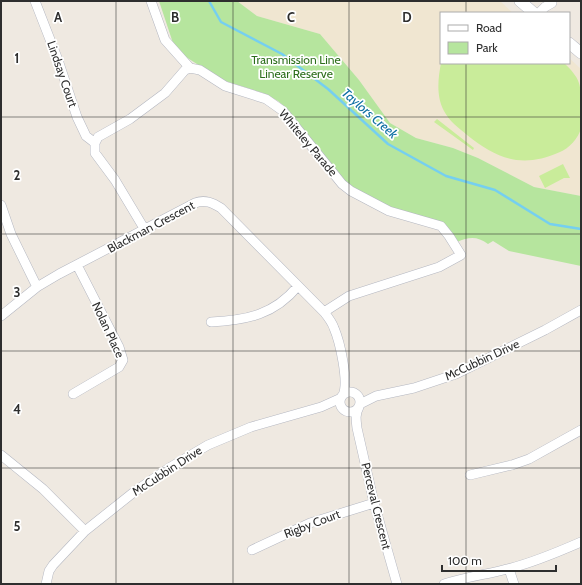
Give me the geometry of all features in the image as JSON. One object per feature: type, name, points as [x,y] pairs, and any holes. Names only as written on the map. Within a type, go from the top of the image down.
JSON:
[{"type":"street","name":"Lindsay Court","points":[[35,1],[58,60],[77,117],[86,136],[95,143]]},
{"type":"street","points":[[145,230],[115,180],[95,153],[95,143],[101,135],[130,119],[165,93],[185,70],[190,68],[165,40],[151,1]]},
{"type":"street","points":[[520,1],[533,12]]},
{"type":"street","points":[[540,12],[553,2]]},
{"type":"street","points":[[547,12],[553,2]]},
{"type":"street","points":[[570,44],[581,53]]},
{"type":"street","name":"Whiteley Parade","points":[[190,68],[200,70],[226,86],[258,96],[275,104],[283,111],[342,184],[351,191],[389,211],[441,226],[464,253],[439,267],[349,296],[324,312]]},
{"type":"street","name":"Blackman Crescent","points":[[1,316],[37,287],[76,265],[201,201],[211,202],[222,208],[324,312],[331,321],[337,334],[346,379],[358,400]]},
{"type":"street","points":[[1,205],[11,234],[37,287]]},
{"type":"street","name":"Nolan Place","points":[[73,394],[119,367],[123,363],[123,356],[119,347],[76,265]]},
{"type":"street","points":[[211,322],[242,319],[265,313],[289,297],[298,286]]},
{"type":"street","name":"McCubbin Drive","points":[[358,400],[414,388],[456,374],[545,330],[581,310]]},
{"type":"street","name":"Blackman Crescent","points":[[342,396],[345,391],[346,379]]},
{"type":"street","points":[[348,392],[358,400],[352,412],[344,410],[340,403],[342,396],[348,392]]},
{"type":"street","name":"McCubbin Drive","points":[[46,584],[47,576],[53,565],[86,531],[134,492],[208,445],[251,427],[321,407],[342,396]]},
{"type":"street","name":"Perceval Crescent","points":[[358,400],[356,412],[357,428],[374,503],[397,584]]},
{"type":"street","name":"McCubbin Drive","points":[[321,407],[332,407],[344,410]]},
{"type":"street","name":"Perceval Crescent","points":[[344,410],[350,415],[357,428]]},
{"type":"street","points":[[470,475],[512,465],[529,459],[581,430]]},
{"type":"street","points":[[1,456],[43,490],[86,531]]},
{"type":"street","name":"Rigby Court","points":[[252,550],[310,523],[374,503]]},
{"type":"street","points":[[444,584],[460,579],[509,569],[554,554],[581,542]]},
{"type":"street","points":[[509,569],[514,584]]},
{"type":"shaded area","points":[[237,1],[500,1],[512,12],[440,12],[440,64],[570,64],[570,59],[581,69],[581,196],[534,187],[478,158],[453,148],[416,138],[390,123],[359,80],[320,34],[257,16]]},
{"type":"green space","name":"Transmission Line Linear Reserve","points":[[159,1],[237,1],[257,16],[320,34],[359,80],[390,123],[416,138],[453,148],[478,158],[534,187],[581,196],[581,266],[509,251],[493,241],[488,244],[473,238],[457,242],[451,233],[390,207],[355,189],[341,177],[285,107],[278,101],[263,93],[222,80],[186,57],[173,43]]},
{"type":"green space","points":[[441,64],[565,64],[574,74],[579,84],[581,95],[580,132],[573,143],[563,151],[534,160],[510,159],[489,150],[478,143],[449,118],[441,105],[439,81]]},
{"type":"green space","points":[[437,119],[474,148],[473,150],[434,122]]},
{"type":"green space","points":[[563,164],[570,178],[564,178],[545,188],[539,176]]},
{"type":"waterway","name":"Taylors Creek","points":[[209,1],[221,22],[282,54],[328,89],[388,144],[446,176],[495,190],[550,224],[581,229]]}]
